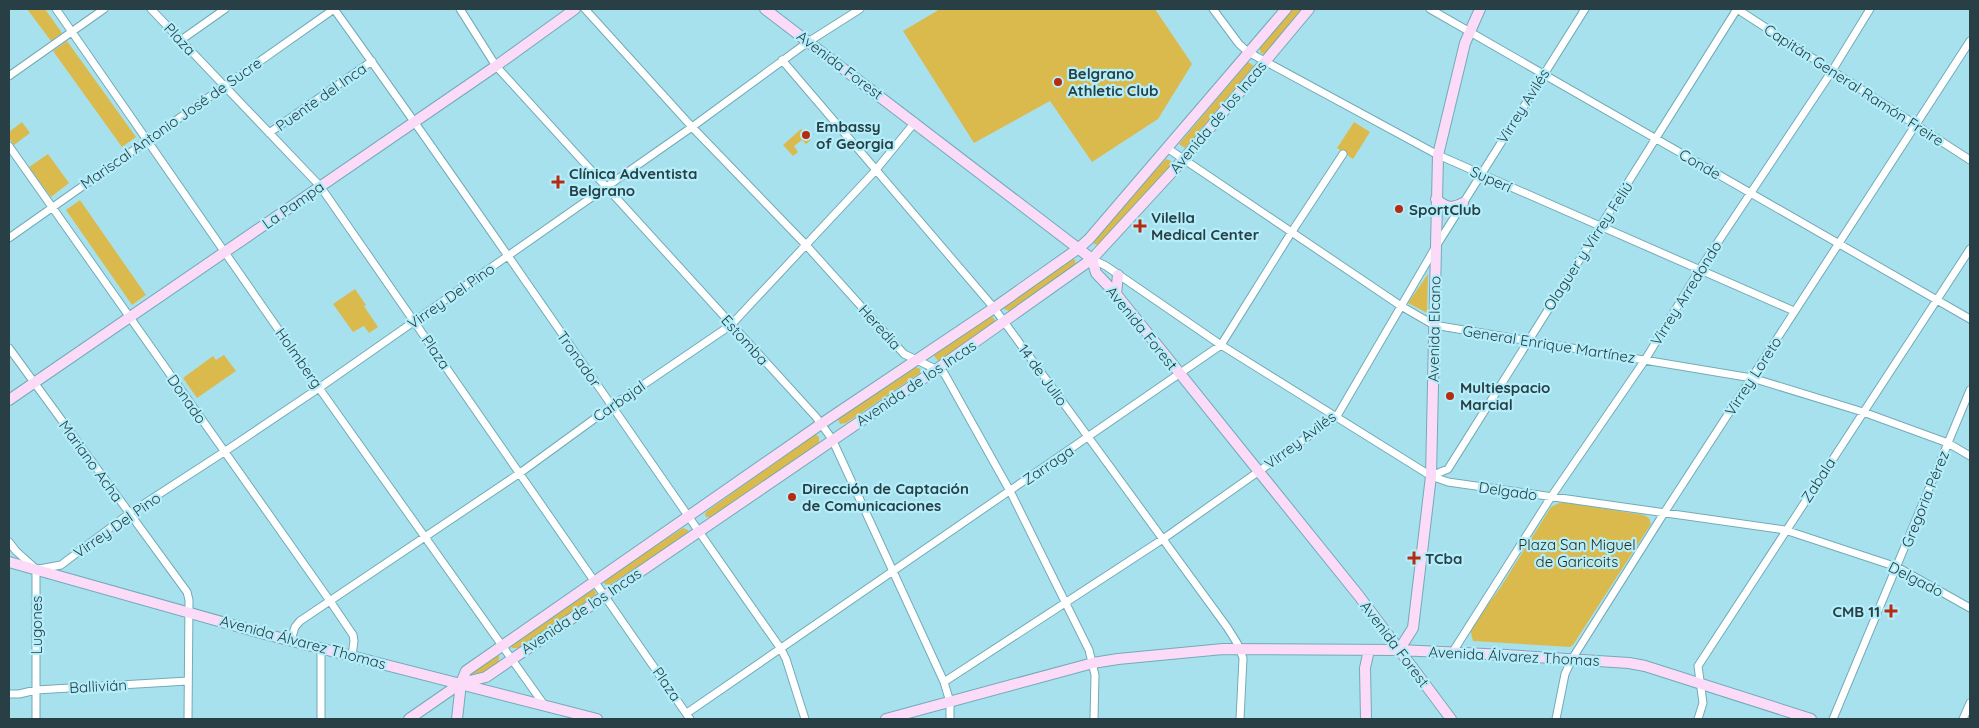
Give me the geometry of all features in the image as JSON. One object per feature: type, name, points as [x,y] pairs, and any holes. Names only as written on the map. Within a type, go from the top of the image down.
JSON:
[{"type":"main road","name":"La Pampa","points":[[9,400],[415,122],[575,9]]},
{"type":"main road","name":"Avenida Forest","points":[[765,9],[1092,259],[1093,269],[1096,273],[1116,294],[1259,470],[1451,719]]},
{"type":"main road","name":"Avenida de los Incas","points":[[461,683],[466,671],[502,645],[1079,248],[1089,239],[1286,9]]},
{"type":"main road","name":"Avenida de los Incas","points":[[409,719],[461,683],[486,677],[937,369],[1092,259],[1183,160],[1309,9]]},
{"type":"main road","name":"Avenida Elcano","points":[[1399,650],[1413,628],[1431,476],[1438,155],[1468,31],[1480,9]]},
{"type":"main road","points":[[1436,200],[1443,206],[1450,207],[1463,203]]},
{"type":"main road","points":[[1116,294],[1118,275]]},
{"type":"main road","name":"Avenida Álvarez Thomas","points":[[9,562],[320,648],[461,683],[576,716],[597,719]]},
{"type":"main road","name":"Avenida Álvarez Thomas","points":[[886,719],[1093,663],[1240,648],[1399,650],[1637,664],[1811,719]]},
{"type":"main road","points":[[1366,719],[1365,668],[1369,650]]},
{"type":"main road","points":[[457,719],[461,683]]},
{"type":"street","name":"Holmberg","points":[[56,9],[226,251],[319,388],[545,706]]},
{"type":"street","points":[[9,76],[104,9]]},
{"type":"street","name":"Plaza","points":[[151,9],[320,186],[689,716]]},
{"type":"street","points":[[181,40],[225,9]]},
{"type":"street","name":"Tronador","points":[[334,9],[415,122],[781,649],[805,719]]},
{"type":"street","name":"Mariscal Antonio José de Sucre","points":[[9,238],[334,9]]},
{"type":"street","name":"Estomba","points":[[460,9],[496,66],[731,324],[821,424],[832,439],[944,682],[950,702],[950,719]]},
{"type":"street","name":"Heredia","points":[[585,9],[692,127],[806,245],[904,354],[944,373],[1010,491],[1089,650],[1095,675],[1094,719]]},
{"type":"street","name":"Virrey Del Pino","points":[[36,570],[61,565],[130,513],[319,388],[605,186],[692,127],[782,60],[860,9]]},
{"type":"street","name":"Superí","points":[[1213,9],[1239,44],[1248,52],[1438,155],[1794,311]]},
{"type":"street","name":"Conde","points":[[1430,9],[1970,319]]},
{"type":"street","name":"Virrey Avilés","points":[[944,682],[1163,539],[1336,416],[1435,248],[1543,73],[1585,9]]},
{"type":"street","name":"Capitán General Ramón Freire","points":[[1737,9],[1970,160]]},
{"type":"street","name":"Olaguer y Virrey Feliú","points":[[1431,476],[1448,469],[1737,9]]},
{"type":"street","name":"Virrey Arredondo","points":[[1452,653],[1552,497],[1645,360],[1700,269],[1832,71],[1870,9]]},
{"type":"street","name":"Virrey Loreto","points":[[1556,719],[1565,674],[1572,659],[1794,311],[1970,41]]},
{"type":"street","name":"14 de Julio","points":[[782,60],[994,308],[1163,539],[1240,648],[1243,658],[1240,719]]},
{"type":"street","name":"Puente del Inca","points":[[269,133],[372,61]]},
{"type":"street","name":"Carbajal","points":[[291,640],[295,627],[300,621],[520,473],[612,406],[731,324],[875,171],[915,122]]},
{"type":"street","name":"Donado","points":[[9,146],[353,635],[352,656]]},
{"type":"street","name":"General Enrique Martínez","points":[[1167,148],[1401,306],[1434,325],[1528,339],[1752,378],[1863,412],[1948,443],[1970,456]]},
{"type":"street","name":"Zarraga","points":[[689,716],[893,570],[1089,438],[1221,345],[1343,154]]},
{"type":"street","name":"Zabala","points":[[1698,719],[1703,703],[1698,666],[1970,249]]},
{"type":"street","name":"Delgado","points":[[1092,259],[1106,266],[1221,345],[1431,476],[1448,482],[1785,530],[1898,567],[1970,608]]},
{"type":"street","name":"Mariano Acha","points":[[9,348],[183,586],[188,600],[188,719]]},
{"type":"street","name":"Gregoria Pérez","points":[[1833,719],[1898,567],[1970,390]]},
{"type":"street","points":[[9,542],[36,570]]},
{"type":"street","name":"Lugones","points":[[36,570],[36,719]]},
{"type":"street","points":[[320,648],[321,719]]},
{"type":"street","name":"Ballivián","points":[[9,694],[36,690],[188,681]]},
{"type":"street","points":[[1963,719],[1970,703]]},
{"type":"green space","points":[[27,9],[45,9],[62,33],[51,41]]},
{"type":"green space","name":"Belgrano Athletic Club","points":[[940,9],[1155,9],[1192,64],[1158,119],[1092,162],[1050,101],[974,143],[903,31]]},
{"type":"green space","points":[[1292,9],[1303,9],[1265,54],[1261,53],[1259,47]]},
{"type":"green space","points":[[67,41],[136,137],[122,147],[53,51]]},
{"type":"green space","points":[[1248,62],[1254,66],[1185,148],[1179,144]]},
{"type":"green space","points":[[22,122],[30,133],[14,145],[9,138],[9,132]]},
{"type":"green space","points":[[1354,122],[1370,132],[1353,159],[1337,148]]},
{"type":"green space","points":[[801,129],[811,140],[806,144],[802,140],[794,146],[798,152],[793,156],[783,145]]},
{"type":"green space","points":[[48,154],[69,183],[51,197],[29,167]]},
{"type":"green space","points":[[1166,159],[1171,161],[1173,165],[1100,245],[1094,244],[1093,239]]},
{"type":"green space","points":[[80,200],[146,295],[132,305],[66,210]]},
{"type":"green space","points":[[1070,258],[1075,260],[1076,265],[1010,311],[1004,309],[1004,305]]},
{"type":"green space","points":[[1428,274],[1427,313],[1408,303]]},
{"type":"green space","points":[[355,289],[378,327],[369,333],[364,326],[353,332],[333,304]]},
{"type":"green space","points":[[991,314],[997,324],[939,362],[932,353]]},
{"type":"green space","points":[[224,355],[236,371],[197,398],[183,378],[213,356],[216,360]]},
{"type":"green space","points":[[914,366],[920,369],[920,373],[846,423],[840,424],[838,419],[840,416]]},
{"type":"green space","points":[[815,434],[819,437],[819,443],[711,517],[706,517],[706,512]]},
{"type":"green space","name":"Plaza San Miguel de Garicoits","points":[[1559,503],[1644,515],[1649,518],[1651,524],[1570,647],[1473,641],[1470,629],[1500,588],[1551,507]]},
{"type":"green space","points":[[683,528],[688,530],[689,534],[609,585],[604,584],[605,579]]},
{"type":"green space","points":[[592,588],[596,592],[595,596],[519,648],[512,648],[511,646]]},
{"type":"green space","points":[[495,655],[499,656],[499,662],[478,677],[474,676],[472,673]]},
{"type":"place","name":"Belgrano Athletic Club","points":[[1058,82]]},
{"type":"place","name":"Embassy of Georgia","points":[[806,135]]},
{"type":"place","name":"Clínica Adventista Belgrano","points":[[558,182]]},
{"type":"place","name":"SportClub","points":[[1399,209]]},
{"type":"place","name":"Vilella Medical Center","points":[[1140,226]]},
{"type":"place","name":"Multiespacio Marcial","points":[[1450,396]]},
{"type":"place","name":"Dirección de Captación de Comunicaciones","points":[[792,497]]},
{"type":"place","name":"TCba","points":[[1414,558]]},
{"type":"place","name":"CMB 11","points":[[1891,611]]}]
